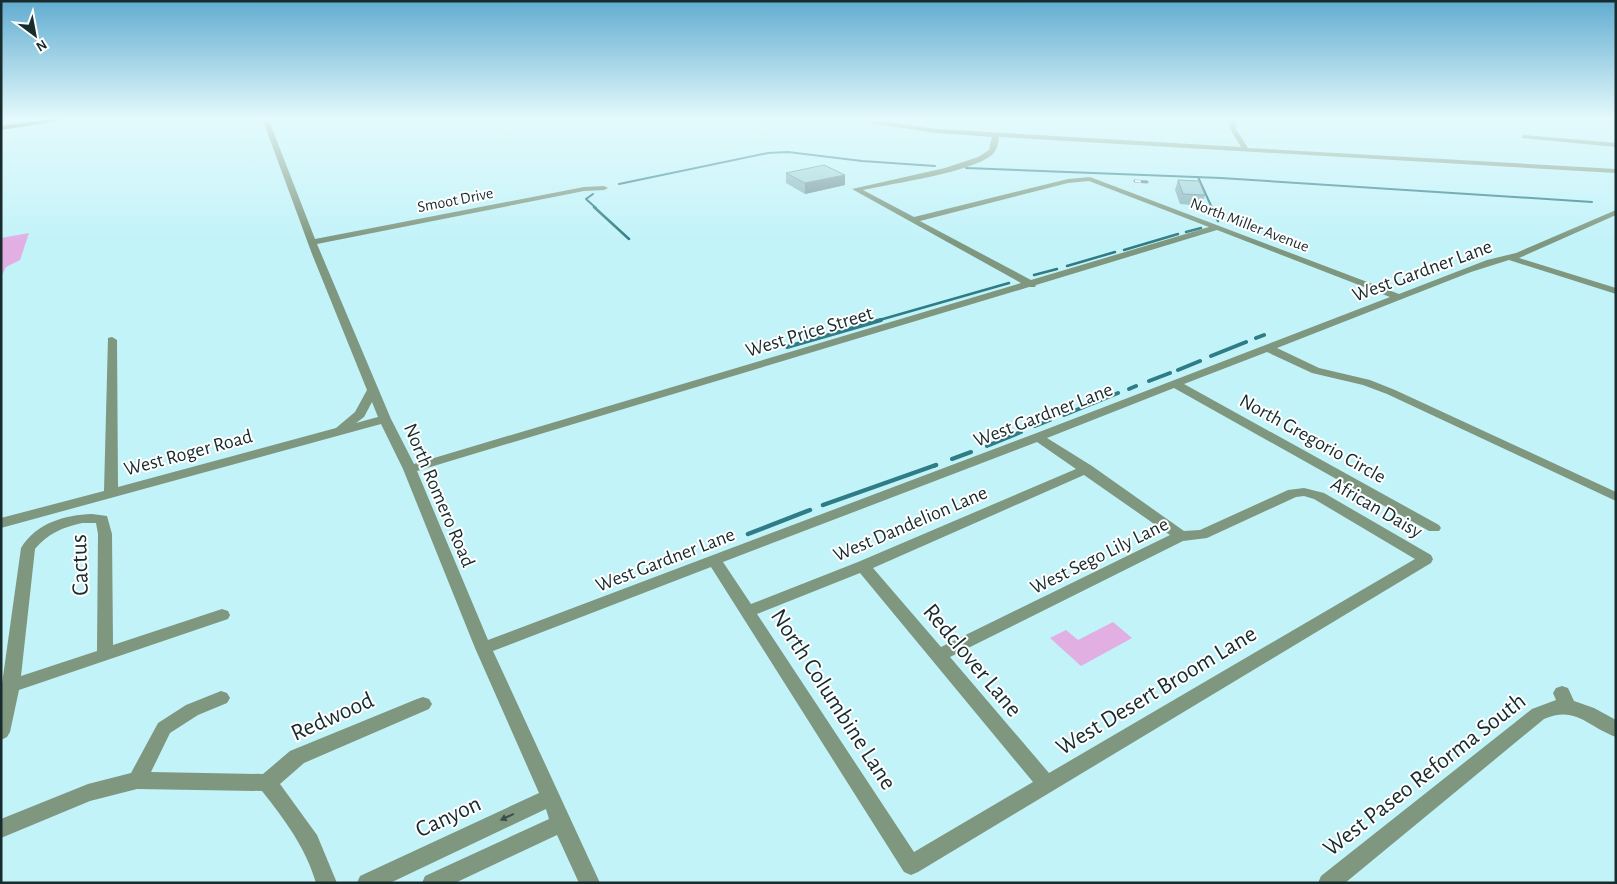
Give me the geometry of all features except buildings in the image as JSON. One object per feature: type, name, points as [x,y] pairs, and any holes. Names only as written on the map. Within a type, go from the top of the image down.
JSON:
[{"type":"street","name":"North Romero Road","points":[[281,159],[385,419],[410,469],[483,648],[561,823],[590,883]]},
{"type":"street","points":[[978,159],[969,163],[856,189],[1032,285]]},
{"type":"street","points":[[1409,159],[1616,171]]},
{"type":"street","name":"North Miller Avenue","points":[[913,220],[1068,181],[1090,179],[1399,297]]},
{"type":"street","name":"Smoot Drive","points":[[313,242],[584,189],[604,188]]},
{"type":"street","name":"West Gardner Lane","points":[[483,648],[1038,437],[1173,383],[1490,262],[1528,252],[1616,212]]},
{"type":"street","name":"West Price Street","points":[[410,469],[1032,285],[1218,227]]},
{"type":"street","points":[[1528,252],[1545,268]]},
{"type":"street","points":[[1511,258],[1616,291]]},
{"type":"street","points":[[110,494],[112,340]]},
{"type":"street","points":[[1268,348],[1316,371],[1366,382],[1391,392],[1616,496]]},
{"type":"street","name":"North Gregorio Circle","points":[[1173,383],[1434,528]]},
{"type":"street","points":[[326,435],[341,428],[360,414],[373,390]]},
{"type":"street","name":"West Roger Road","points":[[1,523],[385,419]]},
{"type":"street","points":[[1038,437],[1182,536]]},
{"type":"street","name":"West Dandelion Lane","points":[[748,611],[863,566],[1087,469]]},
{"type":"street","name":"West Sego Lily Lane","points":[[939,655],[1182,536],[1202,535],[1289,494],[1307,493]]},
{"type":"street","name":"African Daisy","points":[[1307,493],[1327,500],[1426,558]]},
{"type":"street","name":"Cactus","points":[[1,732],[11,686],[28,548],[36,535],[80,519],[102,519],[105,534],[105,653]]},
{"type":"street","name":"West Desert Broom Lane","points":[[911,865],[1426,558]]},
{"type":"street","name":"North Columbine Lane","points":[[714,560],[911,865]]},
{"type":"street","name":"Redclover Lane","points":[[863,566],[1046,784]]},
{"type":"street","points":[[11,686],[222,614]]},
{"type":"street","points":[[137,780],[164,728],[175,719],[192,710],[221,698]]},
{"type":"street","name":"West Paseo Reforma South","points":[[1328,883],[1538,714],[1548,708],[1571,703],[1616,729]]},
{"type":"street","name":"Redwood","points":[[267,783],[297,757],[423,704]]},
{"type":"street","points":[[1,829],[88,793],[137,780],[267,783],[295,816],[322,862],[327,883]]},
{"type":"street","name":"Canyon","points":[[367,883],[551,797]]},
{"type":"street","points":[[432,883],[561,823]]},
{"type":"shaded area","points":[[29,233],[20,260],[6,267],[1,277],[1,238]]},
{"type":"shaded area","points":[[1113,622],[1132,638],[1081,666],[1050,638],[1066,630],[1078,640]]},
{"type":"waterway","points":[[619,184],[738,159]]},
{"type":"waterway","points":[[848,159],[935,166]]},
{"type":"waterway","points":[[966,168],[1198,177]]},
{"type":"waterway","points":[[1198,177],[1592,202]]},
{"type":"waterway","points":[[1198,177],[1212,208]]},
{"type":"waterway","points":[[593,194],[586,199],[596,208]]},
{"type":"waterway","points":[[594,207],[629,239]]},
{"type":"waterway","points":[[1212,207],[1218,221]]},
{"type":"waterway","points":[[1186,232],[1201,228]]},
{"type":"waterway","points":[[1124,250],[1178,234]]},
{"type":"waterway","points":[[1067,266],[1115,252]]},
{"type":"waterway","points":[[1034,275],[1057,269]]},
{"type":"waterway","points":[[876,321],[1009,283]]},
{"type":"waterway","points":[[787,347],[881,320]]},
{"type":"waterway","points":[[1256,338],[1264,335]]},
{"type":"waterway","points":[[1211,356],[1246,342]]},
{"type":"waterway","points":[[1178,370],[1200,361]]},
{"type":"waterway","points":[[1149,381],[1170,373]]},
{"type":"waterway","points":[[1129,389],[1136,386]]},
{"type":"waterway","points":[[1064,415],[1118,393]]},
{"type":"waterway","points":[[1035,426],[1050,420]]},
{"type":"waterway","points":[[987,446],[1021,432]]},
{"type":"waterway","points":[[952,459],[971,452]]},
{"type":"waterway","points":[[823,505],[936,465],[934,466]]},
{"type":"waterway","points":[[748,534],[810,510]]},
{"type":"railway","points":[[1135,181],[1147,182]]}]
